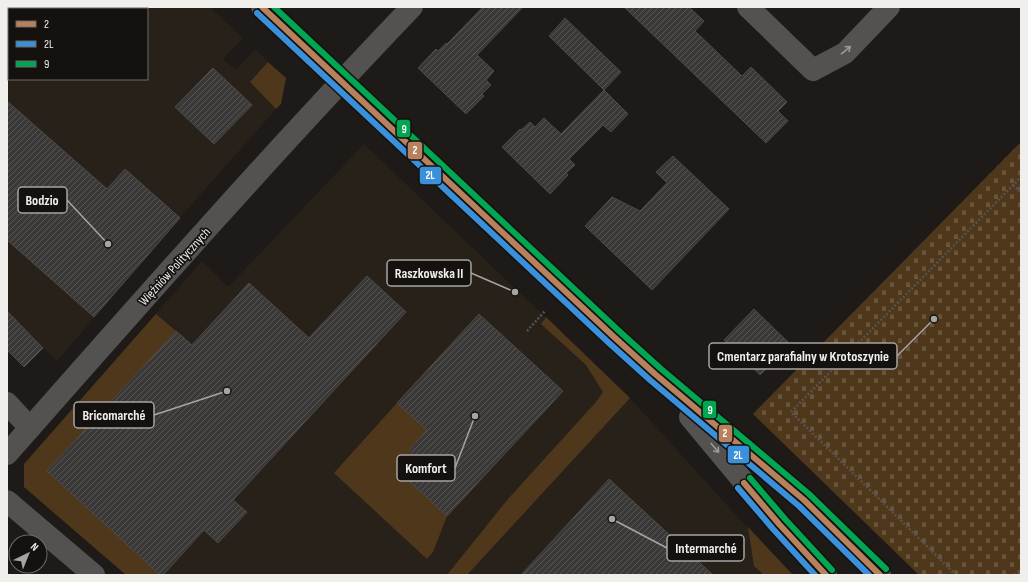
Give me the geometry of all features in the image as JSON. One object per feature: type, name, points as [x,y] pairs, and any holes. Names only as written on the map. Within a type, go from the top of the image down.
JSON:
[{"type":"main road","points":[[262,7],[655,374],[804,500],[880,575]]},
{"type":"main road","points":[[655,374],[779,524],[826,575]]},
{"type":"street","name":"Więźniów Politycznych","points":[[7,454],[240,192],[412,7]]},
{"type":"street","points":[[748,7],[813,70],[845,53],[889,7]]},
{"type":"street","points":[[7,403],[30,428]]},
{"type":"street","points":[[7,501],[94,575]]},
{"type":"path","points":[[956,575],[791,412],[1021,177]]},
{"type":"path","points":[[1013,185],[1021,192]]},
{"type":"path","points":[[527,330],[545,311]]},
{"type":"path","points":[[1015,575],[1021,569]]},
{"type":"shaded area","points":[[20,7],[210,7],[243,38],[223,59],[236,70],[255,49],[268,62],[250,82],[276,109],[177,221],[57,361],[7,311],[7,45],[8,44],[8,80],[148,80],[148,8]]},
{"type":"shaded area","points":[[364,144],[630,398],[736,515],[793,575],[126,575],[24,487],[24,464],[202,261],[228,287]]},
{"type":"green space","points":[[7,7],[20,7],[21,8],[8,8],[7,45]]},
{"type":"green space","points":[[268,62],[286,78],[281,104],[276,109],[250,82]]},
{"type":"green space","points":[[1021,142],[1021,575],[919,575],[753,414]]},
{"type":"green space","points":[[156,314],[176,331],[47,471],[160,575],[126,575],[24,487],[24,464]]},
{"type":"green space","points":[[546,317],[630,398],[467,575],[447,575],[508,499],[596,402],[603,392],[586,365],[541,324]]},
{"type":"green space","points":[[397,403],[427,430],[409,450],[417,457],[401,474],[447,516],[433,552],[427,559],[334,473]]},
{"type":"green space","points":[[748,527],[793,575],[764,575],[754,566]]},
{"type":"building","points":[[483,7],[523,7],[477,55],[494,71],[486,80],[491,85],[482,94],[484,96],[466,114],[418,68],[436,49],[438,51],[446,43],[447,44]]},
{"type":"building","points":[[624,7],[689,7],[704,21],[695,31],[742,76],[751,67],[787,102],[778,111],[788,121],[766,143]]},
{"type":"building","points":[[565,18],[621,72],[604,90],[549,36]]},
{"type":"building","points":[[213,68],[252,105],[214,144],[175,107]]},
{"type":"building","points":[[604,90],[628,114],[611,132],[603,125],[569,159],[575,165],[566,173],[568,175],[550,194],[502,147],[520,129],[521,130],[530,122],[535,127],[544,118],[561,134]]},
{"type":"building","points":[[7,101],[107,189],[125,169],[180,218],[94,317],[7,240]]},
{"type":"building","points":[[673,156],[729,209],[652,290],[585,226],[612,197],[640,211],[667,183],[656,172]]},
{"type":"building","points":[[367,276],[406,312],[233,500],[247,512],[218,543],[204,530],[163,575],[160,575],[47,471],[176,331],[192,345],[249,283],[309,338]]},
{"type":"building","points":[[754,309],[790,344],[760,375],[724,340]]},
{"type":"building","points":[[7,311],[43,348],[24,367],[7,350]]},
{"type":"building","points":[[479,314],[563,391],[447,516],[401,474],[417,457],[409,450],[427,430],[397,403]]},
{"type":"building","points":[[609,479],[713,575],[521,575]]},
{"type":"transit line","name":"2","points":[[262,7],[614,337],[655,374],[804,500],[880,575]]},
{"type":"transit line","name":"9","points":[[274,7],[619,331],[660,368],[809,494],[886,569]]},
{"type":"transit line","name":"2L","points":[[257,13],[609,343],[650,380],[799,506],[869,575]]},
{"type":"transit line","name":"9","points":[[750,478],[832,570]]},
{"type":"transit line","name":"2","points":[[744,483],[826,575]]},
{"type":"transit line","name":"2L","points":[[738,488],[815,575]]},
{"type":"place","name":"Bodzio","points":[[108,244]]},
{"type":"place","name":"Raszkowska II","points":[[515,292]]},
{"type":"place","name":"Cmentarz parafialny w Krotoszynie","points":[[934,319]]},
{"type":"place","name":"Bricomarché","points":[[227,391]]},
{"type":"place","name":"Komfort","points":[[475,416]]},
{"type":"place","name":"Intermarché","points":[[612,519]]}]
